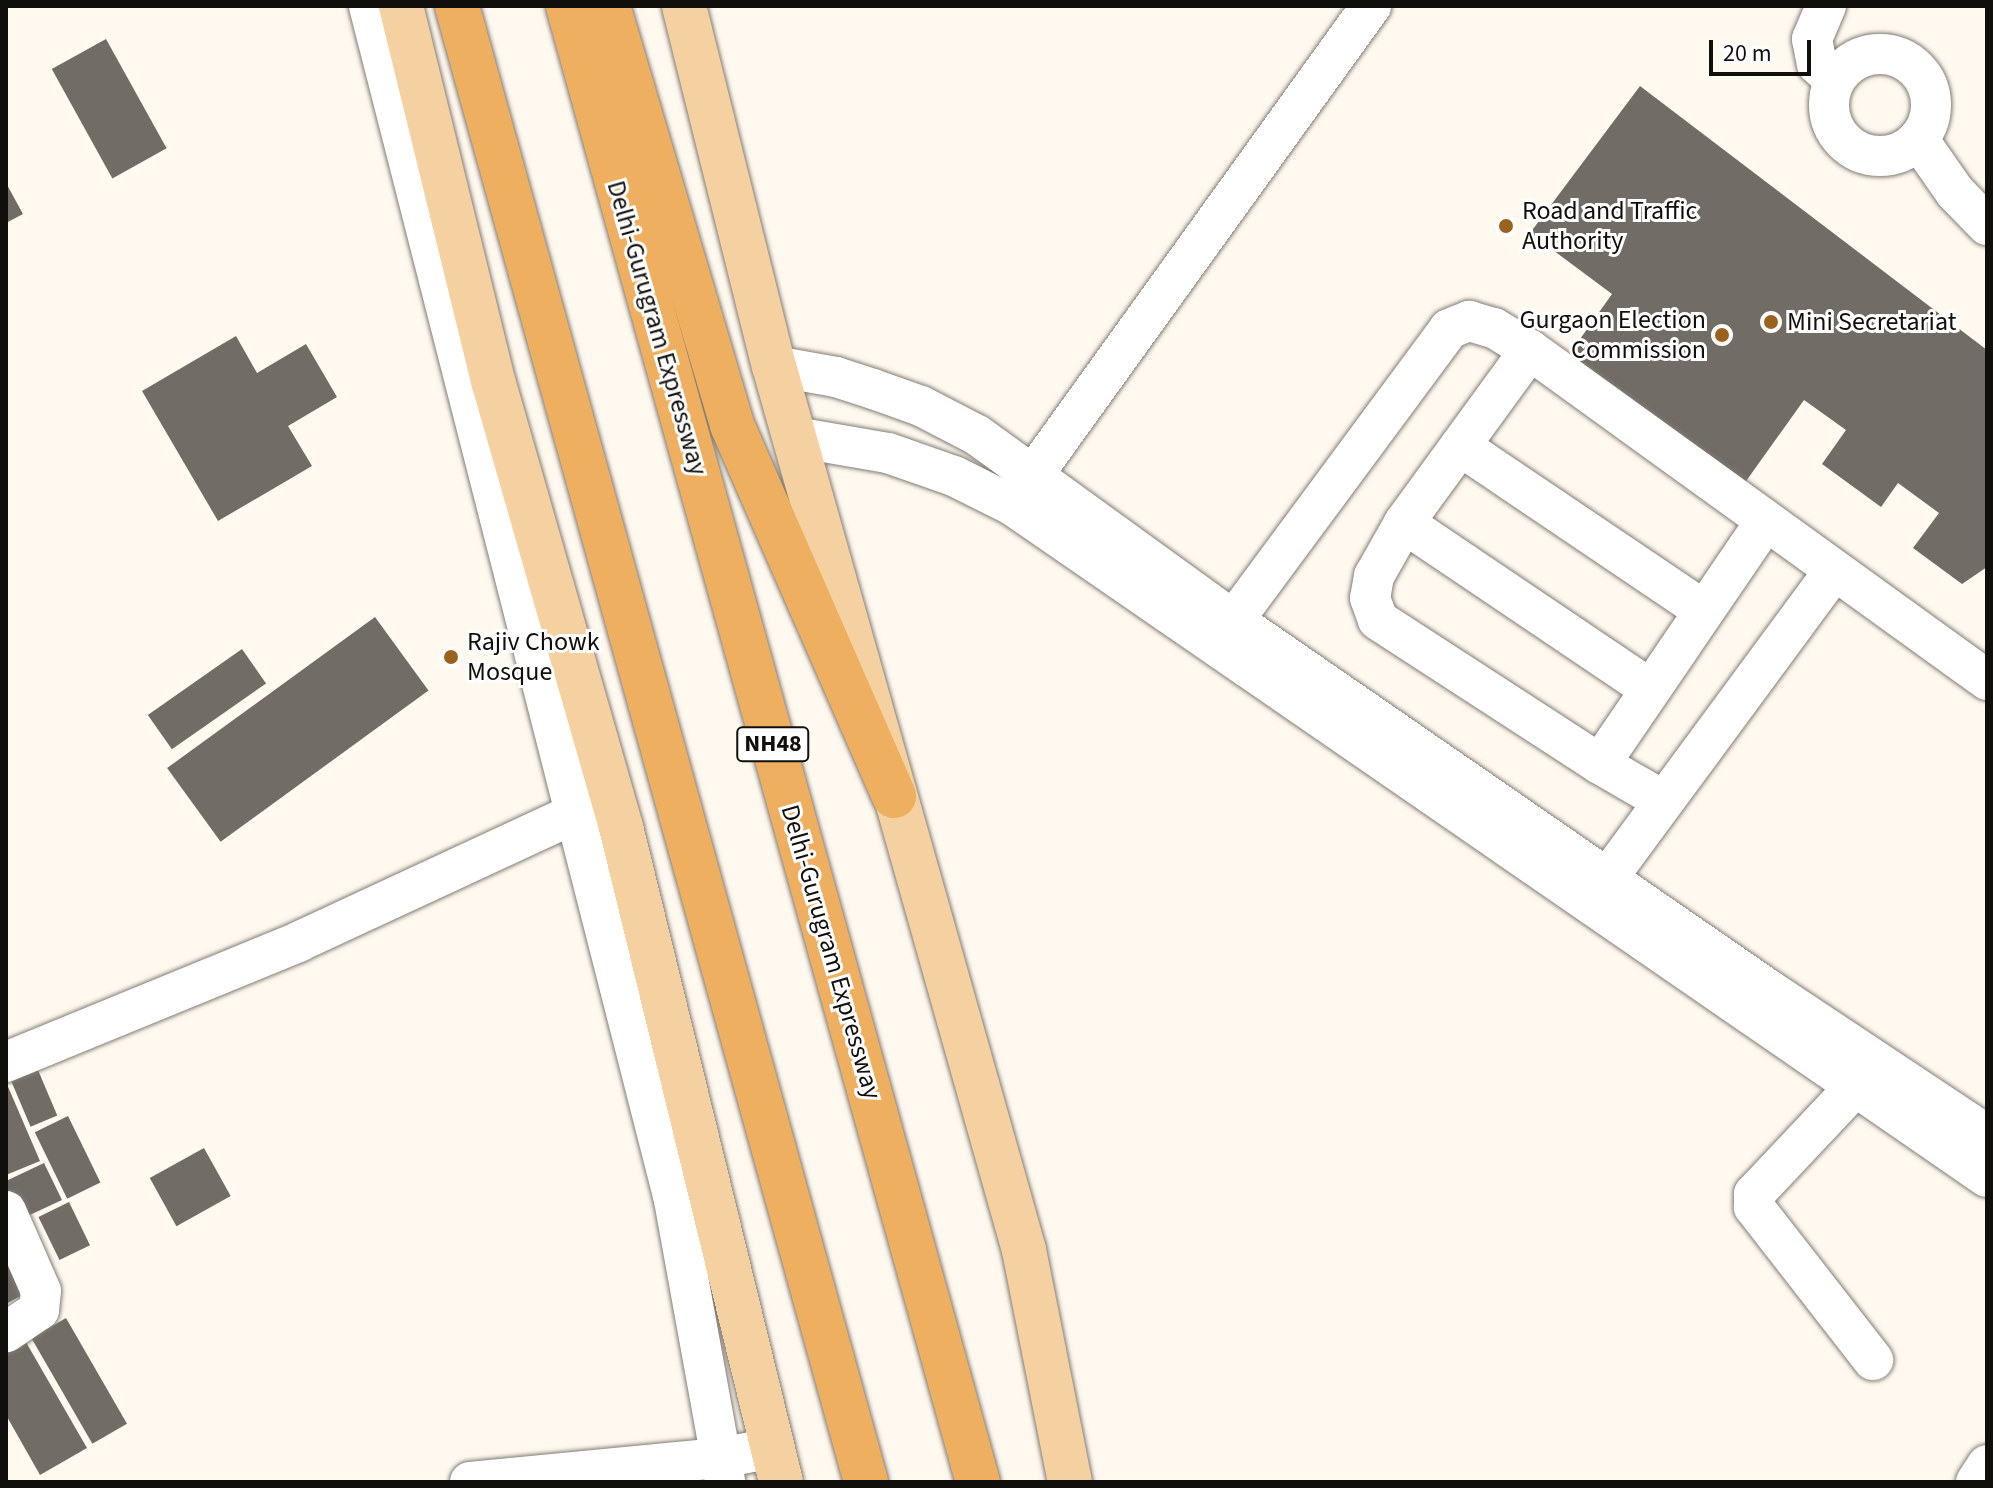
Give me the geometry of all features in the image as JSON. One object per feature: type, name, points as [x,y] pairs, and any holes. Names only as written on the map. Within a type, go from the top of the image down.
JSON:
[{"type":"highway","points":[[457,6],[866,1482]]},
{"type":"highway","name":"Delhi-Gurugram Expressway","points":[[568,6],[978,1482]]},
{"type":"highway","points":[[608,6],[732,425],[894,796]]},
{"type":"main road","points":[[401,6],[594,805],[777,1465]]},
{"type":"main road","points":[[684,6],[774,366],[1024,1250],[1070,1482]]},
{"type":"street","points":[[369,6],[594,805],[685,1250],[723,1470]]},
{"type":"street","points":[[1022,490],[1371,6]]},
{"type":"street","points":[[1826,6],[1812,39],[1817,64],[1835,80]]},
{"type":"street","points":[[1895,56],[1911,65],[1922,77],[1931,109],[1918,139],[1906,150],[1890,156],[1858,151],[1844,142],[1829,113],[1829,96],[1835,80],[1846,66],[1861,57],[1895,56]]},
{"type":"street","points":[[1918,139],[1955,192],[1987,225]]},
{"type":"street","points":[[1225,632],[1449,329],[1469,321],[1494,328],[1530,350],[1833,572],[1987,680]]},
{"type":"street","points":[[1530,350],[1404,523],[1374,576],[1370,598],[1378,620],[1600,764],[1662,800]]},
{"type":"street","points":[[774,366],[836,377],[921,406],[977,435],[1022,490],[1225,632],[1854,1088],[1987,1177]]},
{"type":"street","points":[[795,437],[888,453],[954,476],[1022,490]]},
{"type":"street","points":[[1460,446],[1703,610]]},
{"type":"street","points":[[1600,764],[1765,522]]},
{"type":"street","points":[[1404,523],[1650,689]]},
{"type":"street","points":[[1609,876],[1662,800],[1833,572]]},
{"type":"street","points":[[1225,632],[1609,876],[1769,990],[1987,1135]]},
{"type":"street","points":[[6,1062],[298,942],[594,805]]},
{"type":"street","points":[[1854,1088],[1764,1182],[1754,1194],[1754,1207],[1873,1360]]},
{"type":"street","points":[[6,1213],[41,1291],[39,1310],[6,1332]]},
{"type":"street","points":[[470,1482],[777,1465]]},
{"type":"street","points":[[1976,1482],[1987,1465]]},
{"type":"building","points":[[106,39],[167,148],[112,178],[52,69]]},
{"type":"building","name":"Mini Secretariat","points":[[1640,86],[1987,350],[1987,567],[1962,584],[1913,548],[1939,513],[1898,483],[1881,507],[1822,464],[1846,430],[1804,400],[1744,484],[1568,356],[1612,294],[1530,233]]},
{"type":"building","points":[[6,183],[23,214],[6,223]]},
{"type":"building","points":[[236,336],[257,373],[306,344],[337,397],[288,426],[312,466],[218,521],[142,391]]},
{"type":"building","points":[[375,617],[428,691],[221,842],[167,768]]},
{"type":"building","points":[[242,649],[266,683],[172,749],[148,715]]},
{"type":"building","points":[[35,1063],[57,1115],[31,1127],[8,1074]]},
{"type":"building","points":[[6,1082],[40,1161],[6,1175]]},
{"type":"building","points":[[68,1116],[100,1183],[67,1199],[35,1132]]},
{"type":"building","points":[[204,1148],[231,1196],[176,1226],[150,1178]]},
{"type":"building","points":[[44,1163],[62,1200],[19,1220],[6,1192],[6,1181]]},
{"type":"building","points":[[69,1202],[90,1245],[59,1260],[38,1217]]},
{"type":"building","points":[[6,1245],[30,1291],[6,1304]]},
{"type":"building","points":[[66,1318],[127,1424],[92,1444],[31,1338]]},
{"type":"building","points":[[23,1337],[87,1448],[40,1475],[6,1415],[6,1346]]},
{"type":"place","name":"Road and Traffic Authority","points":[[1506,226]]},
{"type":"place","name":"Mini Secretariat","points":[[1771,322]]},
{"type":"place","name":"Gurgaon Election Commission","points":[[1722,335]]},
{"type":"place","name":"Rajiv Chowk Mosque","points":[[451,657]]}]
